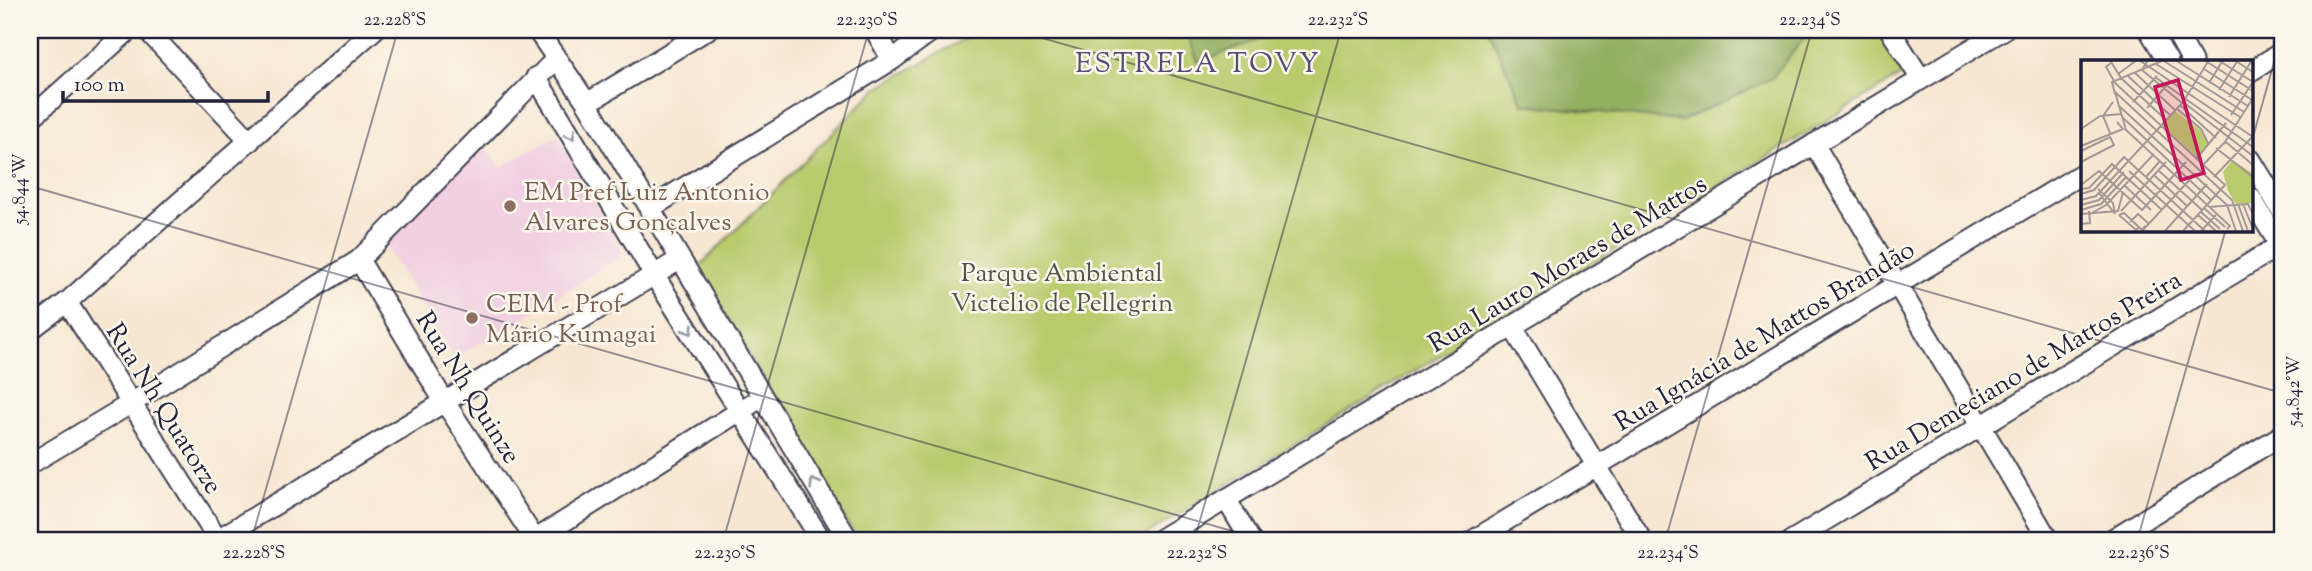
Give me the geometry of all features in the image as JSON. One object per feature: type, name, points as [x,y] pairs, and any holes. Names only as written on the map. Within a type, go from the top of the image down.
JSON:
[{"type":"street","points":[[30,119],[129,30]]},
{"type":"street","points":[[147,30],[250,141]]},
{"type":"street","points":[[30,329],[67,302],[374,30]]},
{"type":"street","points":[[537,30],[586,103],[762,397],[843,539]]},
{"type":"street","points":[[586,103],[707,30]]},
{"type":"street","points":[[875,30],[892,60]]},
{"type":"street","points":[[649,209],[892,60],[933,30]]},
{"type":"street","points":[[1890,30],[1920,79]]},
{"type":"street","name":"Rua Lauro Moraes de Mattos","points":[[1157,541],[2003,30]]},
{"type":"street","points":[[2149,30],[2167,60]]},
{"type":"street","points":[[2175,30],[2192,60]]},
{"type":"street","points":[[2252,70],[2282,52]]},
{"type":"street","points":[[30,464],[359,260],[556,59]]},
{"type":"street","points":[[536,77],[654,275],[822,541]]},
{"type":"street","points":[[1814,144],[2049,541]]},
{"type":"street","points":[[2252,162],[2282,211]]},
{"type":"street","name":"Rua Ignácia de Mattos Brandão","points":[[1472,541],[2081,174]]},
{"type":"street","points":[[2252,200],[2281,246]]},
{"type":"street","name":"Rua Demeciano de Mattos Preira","points":[[1791,541],[2281,246]]},
{"type":"street","name":"Rua Nh Quinze","points":[[359,260],[444,401],[534,541]]},
{"type":"street","points":[[217,541],[679,260]]},
{"type":"street","name":"Rua Nh Quatorze","points":[[67,302],[217,541]]},
{"type":"street","points":[[1512,326],[1642,541]]},
{"type":"street","points":[[534,541],[762,397]]},
{"type":"street","points":[[2109,541],[2282,435]]},
{"type":"street","points":[[1226,499],[1251,541]]},
{"type":"shaded area","name":"EM Pref Luiz Antonio Alvares Gonçalves","points":[[557,135],[624,254],[517,323],[454,358],[385,245],[483,144],[501,167]]},
{"type":"green space","name":"Parque Ambiental Victelio de Pellegrin","points":[[980,30],[1880,30],[1905,73],[1135,541],[858,541],[698,268],[877,88]]},
{"type":"green space","points":[[1186,30],[1286,30],[1198,62]]},
{"type":"green space","points":[[1488,30],[1811,30],[1772,78],[1682,121],[1523,104]]},
{"type":"place","name":"EM Pref Luiz Antonio Alvares Gonçalves","points":[[510,206]]},
{"type":"place","name":"CEIM - Prof Mário Kumagai","points":[[472,318]]},
{"type":"district","name":"ESTRELA TOVY","points":[[1198,62]]}]
